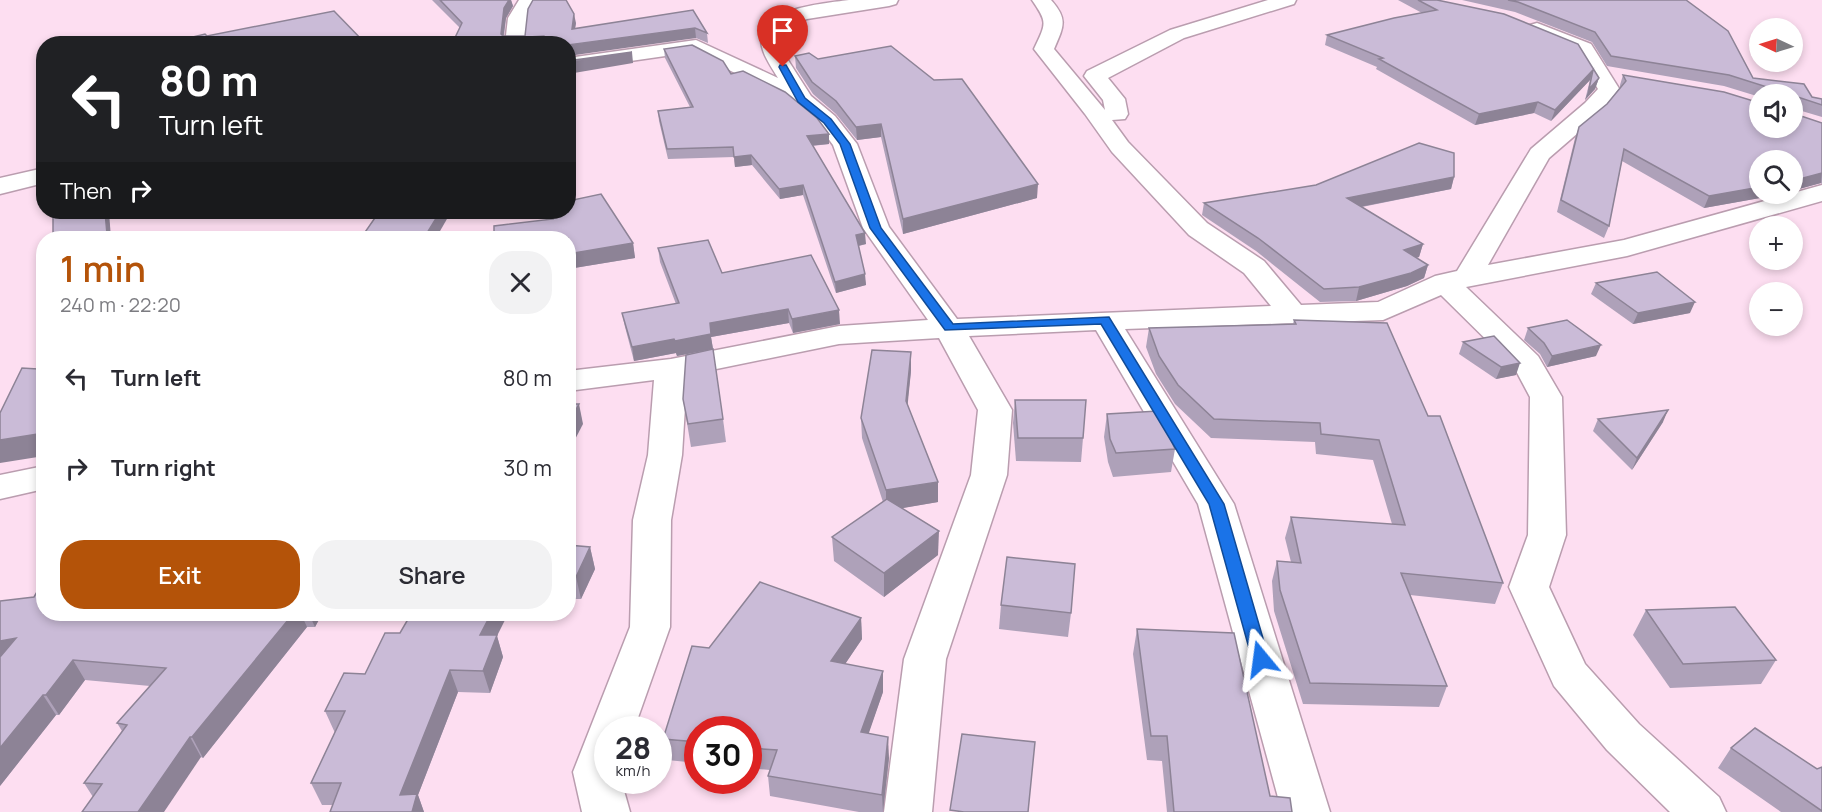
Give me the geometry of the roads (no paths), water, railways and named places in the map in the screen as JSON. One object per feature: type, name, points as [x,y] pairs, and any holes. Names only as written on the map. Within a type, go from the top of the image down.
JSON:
[{"type":"street","points":[[516,36],[518,18],[528,0]]},
{"type":"street","points":[[802,100],[790,77],[778,61],[771,40],[774,27],[780,22],[804,15],[889,0]]},
{"type":"street","points":[[1041,0],[1053,14],[1053,29],[1044,49],[1093,108],[1120,147],[1198,229],[1254,267],[1292,314]]},
{"type":"street","points":[[1218,0],[1242,13]]},
{"type":"street","points":[[1120,147],[1119,121],[1113,99],[1095,76],[1178,34],[1287,0]]},
{"type":"street","points":[[1456,280],[1539,154],[1593,108],[1609,90],[1584,48],[1517,21]]},
{"type":"street","points":[[576,63],[696,46],[795,94],[827,121],[845,144],[876,228],[949,328],[995,410],[989,475],[925,659],[908,812]]},
{"type":"street","points":[[1600,73],[1626,76]]},
{"type":"street","points":[[0,186],[36,177]]},
{"type":"street","points":[[576,380],[670,369],[840,335],[1105,320],[1383,310],[1456,280],[1627,248],[1822,193]]},
{"type":"street","points":[[1456,280],[1527,363],[1546,397],[1547,535],[1529,587],[1569,674],[1623,736],[1702,812]]},
{"type":"street","points":[[1105,320],[1216,504],[1306,812]]},
{"type":"street","points":[[617,716],[650,627],[651,520],[665,455],[670,369]]},
{"type":"street","points":[[0,487],[36,479]]},
{"type":"street","points":[[602,794],[606,812]]}]
